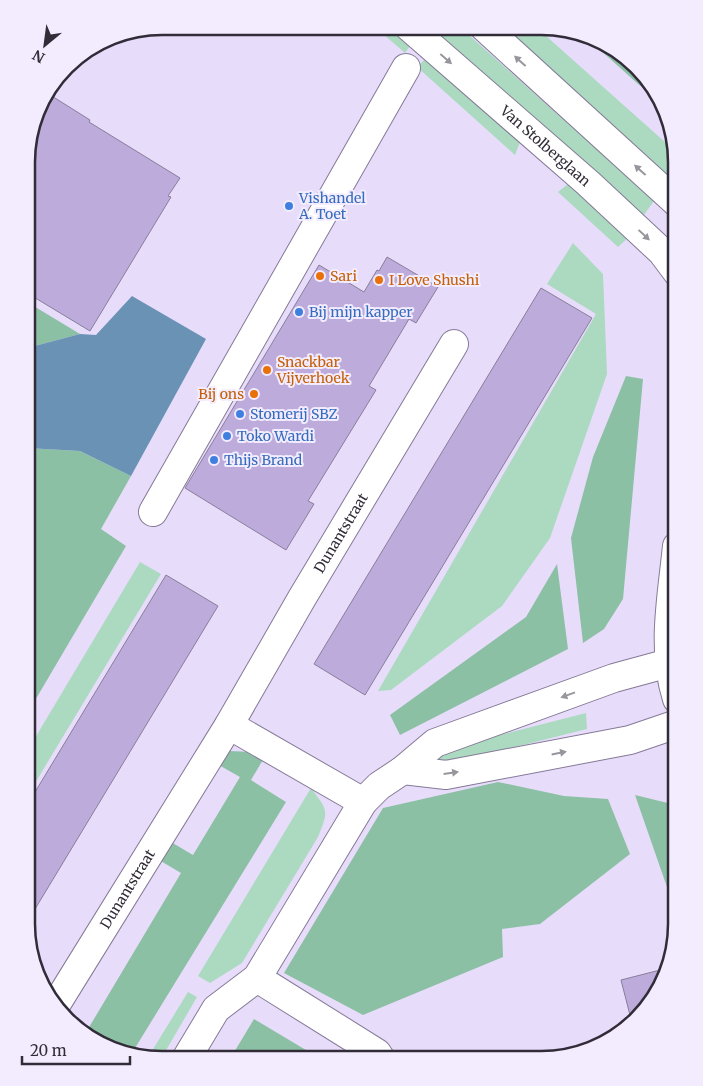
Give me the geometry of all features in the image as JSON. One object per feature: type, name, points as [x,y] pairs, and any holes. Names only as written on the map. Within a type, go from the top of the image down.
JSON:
[{"type":"street","name":"Van Stolberglaan","points":[[418,35],[575,172],[662,252],[668,260]]},
{"type":"street","points":[[493,35],[668,194]]},
{"type":"street","points":[[153,512],[406,68]]},
{"type":"street","name":"Dunantstraat","points":[[59,998],[228,725],[454,344]]},
{"type":"street","points":[[191,1051],[216,1009],[258,978],[362,802],[379,786],[403,770],[435,743],[606,681],[668,665]]},
{"type":"street","points":[[228,725],[362,802]]},
{"type":"street","points":[[403,770],[446,774],[630,740],[668,727]]},
{"type":"street","points":[[258,978],[374,1051]]},
{"type":"green space","points":[[384,35],[403,35],[412,43],[405,53]]},
{"type":"green space","points":[[435,35],[469,35],[654,201],[641,219]]},
{"type":"green space","points":[[506,35],[545,35],[667,144],[668,181]]},
{"type":"green space","points":[[600,50],[631,72],[645,89]]},
{"type":"green space","points":[[427,57],[520,142],[515,155],[417,67]]},
{"type":"green space","points":[[568,184],[629,237],[618,247],[558,192]]},
{"type":"green space","points":[[573,243],[603,274],[607,374],[550,538],[502,606],[391,690],[378,691],[596,314],[547,284]]},
{"type":"green space","points":[[35,307],[80,334],[35,346]]},
{"type":"green space","points":[[626,376],[643,379],[623,599],[604,629],[583,643],[571,538],[593,457]]},
{"type":"green space","points":[[35,448],[80,451],[131,476],[101,529],[126,546],[35,700]]},
{"type":"green space","points":[[140,562],[161,574],[35,783],[35,738]]},
{"type":"green space","points":[[557,564],[568,649],[400,735],[390,715],[526,617]]},
{"type":"green space","points":[[586,713],[587,729],[439,766],[437,751]]},
{"type":"green space","points":[[230,751],[252,752],[264,758],[251,780],[286,802],[135,1048],[129,1047],[98,1034],[89,1028],[181,873],[159,860],[171,842],[193,855],[240,777],[217,764]]},
{"type":"green space","points":[[498,782],[564,796],[608,799],[630,854],[540,924],[502,929],[503,957],[363,1015],[284,973],[383,808]]},
{"type":"green space","points":[[311,788],[324,806],[325,811],[324,821],[318,837],[242,963],[210,983],[198,976]]},
{"type":"green space","points":[[635,795],[668,803],[668,890]]},
{"type":"green space","points":[[188,992],[197,997],[166,1051],[152,1050]]},
{"type":"green space","points":[[254,1019],[308,1051],[235,1051]]},
{"type":"water","points":[[132,296],[206,339],[131,476],[80,451],[35,448],[35,346],[80,334],[96,335]]},
{"type":"building","points":[[53,97],[90,120],[89,122],[180,178],[168,196],[171,197],[90,331],[35,298],[36,145],[42,121]]},
{"type":"building","points":[[387,257],[438,287],[416,323],[409,319],[369,386],[376,390],[308,501],[314,504],[286,550],[185,488],[319,265],[364,292]]},
{"type":"building","points":[[541,288],[592,318],[365,695],[314,664]]},
{"type":"building","points":[[166,575],[218,606],[35,909],[35,792]]},
{"type":"building","points":[[659,970],[647,995],[630,1015],[621,980]]},
{"type":"place","name":"Vishandel A. Toet","points":[[289,206]]},
{"type":"place","name":"Sari","points":[[320,276]]},
{"type":"place","name":"I Love Shushi","points":[[379,280]]},
{"type":"place","name":"Bij mijn kapper","points":[[299,312]]},
{"type":"place","name":"Snackbar Vijverhoek","points":[[267,370]]},
{"type":"place","name":"Bij ons","points":[[254,394]]},
{"type":"place","name":"Stomerij SBZ","points":[[240,414]]},
{"type":"place","name":"Toko Wardi","points":[[227,436]]},
{"type":"place","name":"Thijs Brand","points":[[214,460]]}]
